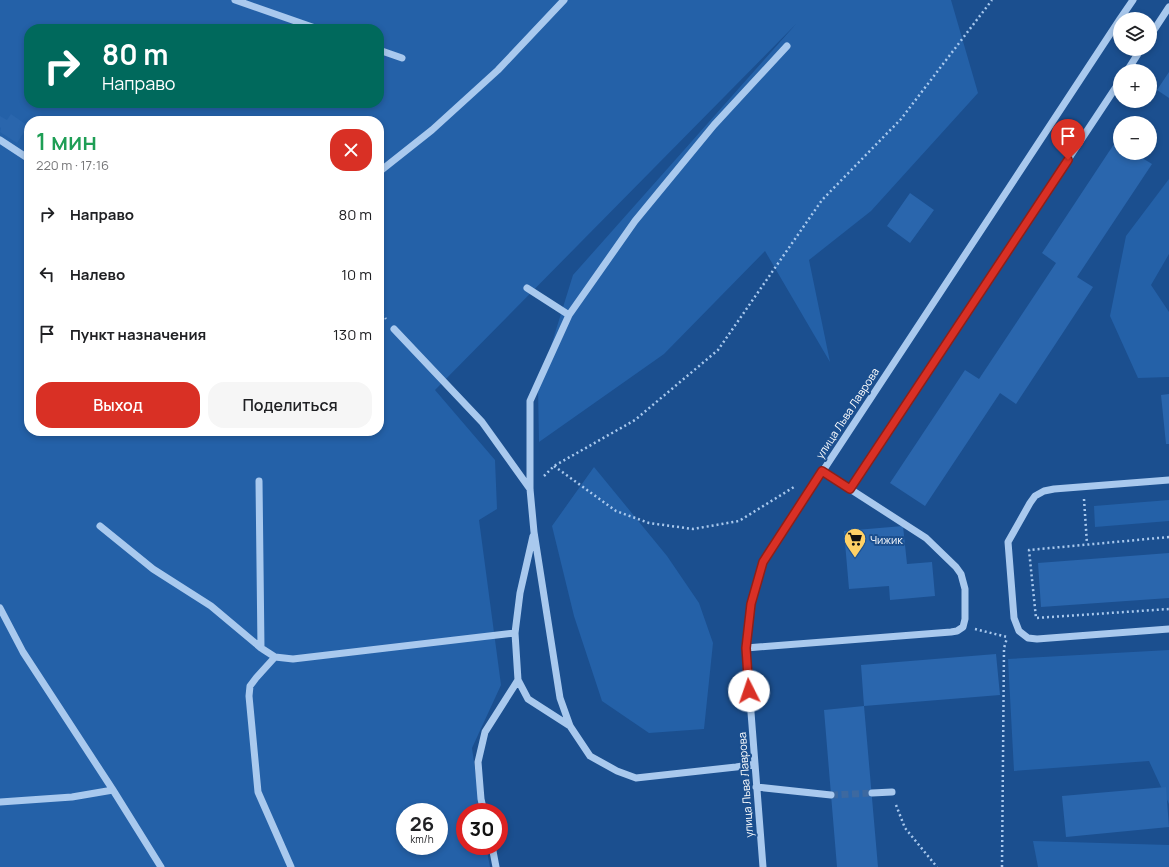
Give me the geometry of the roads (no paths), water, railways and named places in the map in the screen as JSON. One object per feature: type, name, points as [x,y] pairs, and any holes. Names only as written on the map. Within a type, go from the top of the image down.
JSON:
[{"type":"street","points":[[235,0],[304,24]]},
{"type":"street","points":[[384,168],[432,130],[498,70],[564,0]]},
{"type":"street","name":"улица Льва Лаврова","points":[[1125,12],[1133,0]]},
{"type":"street","points":[[1157,25],[1169,7]]},
{"type":"street","name":"улица Льва Лаврова","points":[[763,867],[746,648],[751,604],[763,562],[1113,30]]},
{"type":"street","points":[[755,764],[636,778],[617,771],[590,756],[570,726],[560,698],[534,532],[530,489],[530,401],[569,315],[635,221],[714,125],[787,46]]},
{"type":"street","points":[[384,52],[402,58]]},
{"type":"street","points":[[850,489],[1113,92]]},
{"type":"street","points":[[0,140],[24,156]]},
{"type":"street","points":[[527,288],[569,315]]},
{"type":"street","points":[[394,329],[482,422],[530,489]]},
{"type":"street","points":[[746,648],[951,632],[957,631],[963,627],[965,619],[965,589],[961,574],[956,568],[926,538],[822,471]]},
{"type":"street","points":[[1169,480],[1083,486],[1044,491],[1035,496],[1030,503],[1008,542],[1014,618],[1019,631],[1028,638],[1037,639],[1169,629]]},
{"type":"street","points":[[259,481],[261,648]]},
{"type":"street","points":[[100,526],[153,569],[211,606],[261,648],[276,657],[293,659],[515,633]]},
{"type":"street","points":[[534,532],[520,593],[515,633],[518,680],[528,699],[570,726]]},
{"type":"street","points":[[0,608],[23,652],[161,867]]},
{"type":"street","points":[[276,657],[250,686],[249,696],[258,792],[291,867]]},
{"type":"street","points":[[482,803],[478,762],[485,732],[518,680]]},
{"type":"street","points":[[756,787],[831,795]]},
{"type":"street","points":[[0,802],[72,797],[113,790]]},
{"type":"street","points":[[872,793],[892,792]]},
{"type":"street","points":[[494,855],[496,867]]},
{"type":"tunnel","points":[[831,795],[872,793]]},
{"type":"place","name":"Чижик","points":[[855,558]]}]
